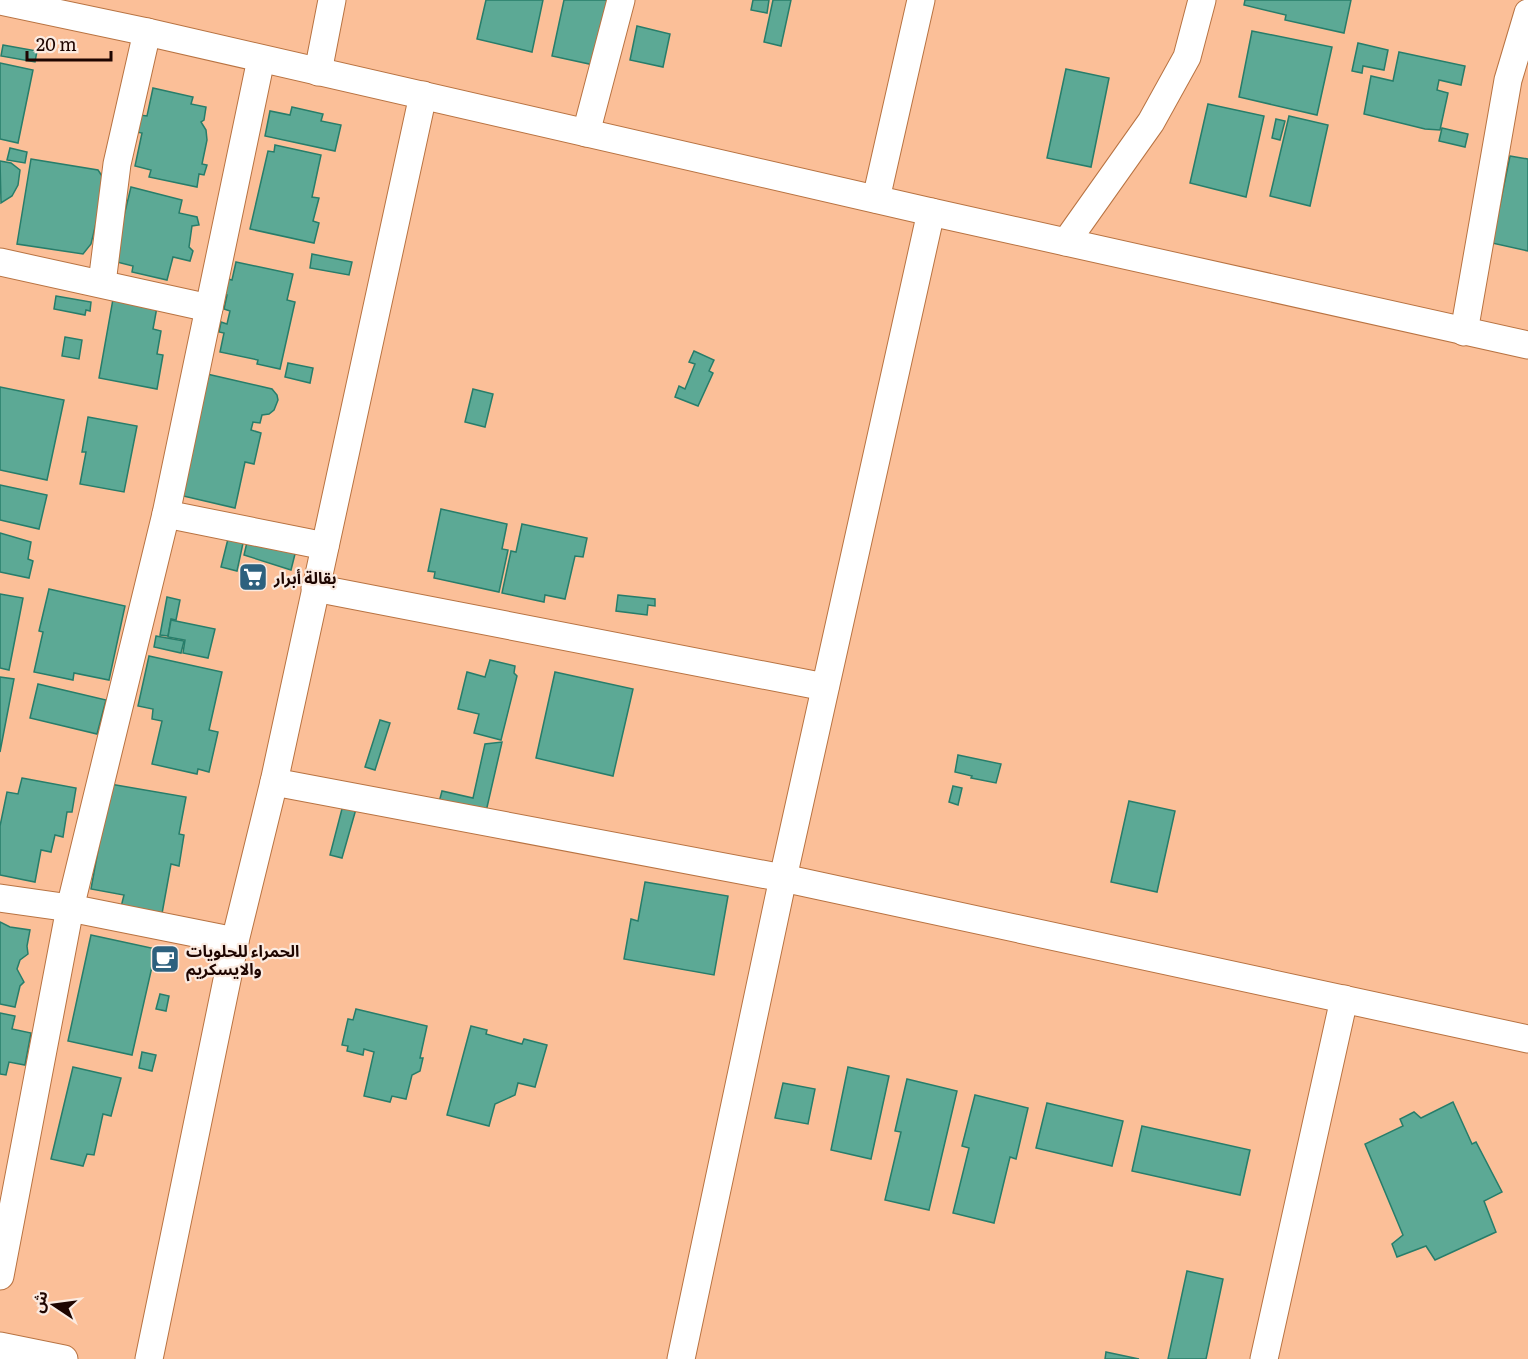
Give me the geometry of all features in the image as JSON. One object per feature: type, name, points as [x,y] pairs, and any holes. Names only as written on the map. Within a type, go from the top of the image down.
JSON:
[{"type":"street","points":[[318,72],[332,0]]},
{"type":"street","points":[[586,133],[621,0]]},
{"type":"street","points":[[876,199],[921,0]]},
{"type":"street","points":[[1066,242],[1151,122],[1187,57],[1202,0]]},
{"type":"street","points":[[16,3],[931,212],[1528,345]]},
{"type":"street","points":[[1464,332],[1508,80],[1528,13]]},
{"type":"street","points":[[102,283],[117,164],[147,32]]},
{"type":"street","points":[[0,1276],[70,908],[166,514],[261,59]]},
{"type":"street","points":[[149,1359],[235,941],[274,782],[423,95]]},
{"type":"street","points":[[681,1359],[783,878],[931,212]]},
{"type":"street","points":[[0,262],[209,308]]},
{"type":"street","points":[[166,514],[325,546]]},
{"type":"street","points":[[315,588],[825,687]]},
{"type":"street","points":[[274,782],[783,878],[1528,1039]]},
{"type":"street","points":[[0,898],[70,908],[235,941]]},
{"type":"street","points":[[1264,1359],[1344,999]]},
{"type":"street","points":[[0,1346],[64,1359]]},
{"type":"building","points":[[486,0],[543,0],[532,52],[477,39]]},
{"type":"building","points":[[564,0],[608,0],[594,65],[552,56]]},
{"type":"building","points":[[753,0],[769,0],[767,13],[751,10]]},
{"type":"building","points":[[773,0],[791,0],[781,46],[764,42]]},
{"type":"building","points":[[1245,0],[1351,0],[1344,33],[1285,20],[1286,15],[1244,5]]},
{"type":"building","points":[[637,26],[670,34],[663,67],[630,60]]},
{"type":"building","points":[[1252,31],[1332,47],[1317,115],[1239,97]]},
{"type":"building","points":[[1358,43],[1388,50],[1384,70],[1363,66],[1362,73],[1352,71]]},
{"type":"building","points":[[3,45],[37,51],[35,62],[1,56]]},
{"type":"building","points":[[1399,52],[1465,66],[1461,85],[1439,80],[1437,90],[1448,93],[1440,130],[1425,129],[1364,114],[1371,76],[1393,81]]},
{"type":"building","points":[[0,63],[33,70],[18,143],[0,139]]},
{"type":"building","points":[[1066,69],[1109,78],[1091,167],[1047,158]]},
{"type":"building","points":[[153,88],[193,97],[191,104],[206,107],[204,120],[201,122],[206,130],[207,140],[202,164],[207,165],[204,175],[199,174],[197,187],[149,177],[151,170],[135,166],[142,133],[136,132],[140,115],[147,116]]},
{"type":"building","points":[[1208,104],[1264,116],[1246,197],[1190,183]]},
{"type":"building","points":[[292,107],[323,114],[321,121],[341,125],[335,151],[265,136],[270,111],[290,115]]},
{"type":"building","points":[[1289,116],[1328,125],[1310,206],[1270,196]]},
{"type":"building","points":[[1276,119],[1285,121],[1280,140],[1272,138]]},
{"type":"building","points":[[1442,128],[1468,134],[1465,147],[1439,141]]},
{"type":"building","points":[[275,145],[321,155],[312,197],[319,198],[313,221],[319,223],[314,243],[250,229],[268,151],[274,152]]},
{"type":"building","points":[[10,148],[27,152],[25,163],[7,160]]},
{"type":"building","points":[[1510,156],[1528,159],[1528,251],[1492,243]]},
{"type":"building","points":[[31,159],[98,170],[106,182],[91,244],[83,254],[17,244]]},
{"type":"building","points":[[0,161],[11,163],[20,170],[18,185],[12,196],[1,203]]},
{"type":"building","points":[[131,187],[182,200],[179,213],[197,217],[199,225],[192,226],[189,247],[193,251],[190,261],[173,257],[167,280],[132,272],[133,266],[113,261]]},
{"type":"building","points":[[312,254],[352,262],[349,275],[310,268]]},
{"type":"building","points":[[236,262],[293,274],[287,300],[295,302],[280,369],[257,364],[258,360],[220,352],[224,333],[219,332],[221,322],[227,324],[230,311],[224,309],[227,295],[224,294],[228,279],[232,280]]},
{"type":"building","points":[[56,296],[91,302],[90,311],[86,310],[85,315],[54,309]]},
{"type":"building","points":[[113,299],[157,307],[153,329],[161,331],[157,354],[163,355],[157,389],[99,378]]},
{"type":"building","points":[[65,337],[82,340],[79,359],[62,356]]},
{"type":"building","points":[[694,351],[714,360],[709,371],[713,373],[698,406],[675,397],[679,386],[685,389],[695,364],[689,362]]},
{"type":"building","points":[[288,363],[313,368],[310,383],[285,377]]},
{"type":"building","points":[[207,374],[272,389],[277,395],[278,400],[274,410],[262,415],[260,423],[253,422],[251,430],[261,433],[254,464],[245,462],[235,508],[179,495]]},
{"type":"building","points":[[0,387],[64,400],[47,480],[0,470]]},
{"type":"building","points":[[473,389],[493,394],[485,427],[465,422]]},
{"type":"building","points":[[88,417],[137,426],[124,492],[80,484],[86,452],[82,452]]},
{"type":"building","points":[[0,485],[47,495],[39,529],[0,520]]},
{"type":"building","points":[[441,509],[507,524],[502,549],[508,550],[499,592],[434,578],[435,572],[428,571]]},
{"type":"building","points":[[522,524],[587,538],[583,557],[575,556],[565,599],[545,595],[544,602],[502,593],[511,551],[516,552]]},
{"type":"building","points":[[230,531],[245,534],[237,571],[221,567]]},
{"type":"building","points":[[0,533],[31,542],[28,559],[33,561],[29,578],[0,572]]},
{"type":"building","points":[[248,538],[296,550],[291,570],[244,555]]},
{"type":"building","points":[[49,589],[125,606],[109,680],[74,673],[73,680],[34,672],[43,632],[39,631]]},
{"type":"building","points":[[0,594],[23,598],[9,670],[0,668]]},
{"type":"building","points":[[618,595],[655,599],[655,606],[648,605],[647,615],[616,611]]},
{"type":"building","points":[[167,597],[180,600],[176,620],[171,619],[168,636],[160,635]]},
{"type":"building","points":[[171,620],[215,629],[208,658],[183,653],[185,640],[168,637]]},
{"type":"building","points":[[156,636],[184,641],[181,653],[154,647]]},
{"type":"building","points":[[149,656],[222,672],[209,730],[218,732],[209,772],[198,769],[197,774],[152,764],[162,721],[152,719],[153,709],[138,706]]},
{"type":"building","points":[[490,660],[515,666],[514,673],[517,676],[501,740],[474,733],[479,714],[458,709],[467,672],[485,677]]},
{"type":"building","points":[[555,672],[633,689],[613,776],[536,758]]},
{"type":"building","points":[[0,677],[14,679],[0,752]]},
{"type":"building","points":[[38,684],[106,700],[97,734],[30,718]]},
{"type":"building","points":[[380,720],[390,723],[375,770],[365,767]]},
{"type":"building","points":[[502,742],[485,816],[438,806],[442,791],[473,798],[485,744]]},
{"type":"building","points":[[958,755],[1001,764],[996,783],[955,772]]},
{"type":"building","points":[[22,778],[76,788],[72,812],[67,812],[63,837],[55,835],[51,852],[41,850],[35,882],[0,875],[0,826],[7,792],[18,794]]},
{"type":"building","points":[[110,784],[186,797],[179,834],[184,835],[179,866],[171,864],[161,919],[120,911],[124,895],[91,889]]},
{"type":"building","points":[[953,786],[962,788],[958,805],[949,802]]},
{"type":"building","points":[[1129,801],[1175,811],[1157,892],[1111,882]]},
{"type":"building","points":[[343,805],[356,809],[342,858],[330,855]]},
{"type":"building","points":[[645,882],[728,896],[714,975],[624,959],[631,919],[638,921]]},
{"type":"building","points":[[0,922],[10,927],[30,930],[28,954],[20,960],[17,969],[24,982],[20,986],[15,1007],[0,1004]]},
{"type":"building","points":[[91,935],[156,949],[132,1055],[68,1041]]},
{"type":"building","points":[[160,994],[169,996],[166,1011],[156,1009]]},
{"type":"building","points":[[356,1009],[427,1026],[420,1058],[423,1058],[420,1071],[412,1075],[406,1099],[392,1096],[390,1102],[364,1096],[374,1052],[364,1049],[363,1055],[347,1051],[348,1046],[342,1045],[348,1019],[353,1020]]},
{"type":"building","points":[[0,1013],[15,1016],[12,1029],[31,1033],[25,1065],[9,1062],[6,1075],[0,1074]]},
{"type":"building","points":[[471,1026],[487,1030],[486,1034],[522,1044],[524,1039],[547,1045],[535,1087],[518,1083],[515,1095],[495,1104],[489,1126],[447,1115]]},
{"type":"building","points":[[142,1052],[156,1055],[152,1071],[139,1068]]},
{"type":"building","points":[[73,1067],[121,1078],[111,1116],[103,1114],[94,1155],[87,1154],[83,1166],[51,1159]]},
{"type":"building","points":[[848,1067],[889,1076],[871,1159],[831,1150]]},
{"type":"building","points":[[907,1079],[957,1091],[929,1210],[885,1200],[901,1132],[895,1131]]},
{"type":"building","points":[[783,1083],[815,1089],[808,1124],[775,1118]]},
{"type":"building","points":[[975,1095],[1028,1108],[1016,1159],[1010,1157],[994,1223],[953,1213],[969,1148],[962,1146]]},
{"type":"building","points":[[1453,1102],[1472,1144],[1476,1142],[1502,1192],[1484,1201],[1496,1232],[1435,1260],[1426,1246],[1397,1257],[1392,1244],[1403,1235],[1365,1144],[1403,1126],[1400,1119],[1414,1112],[1421,1118]]},
{"type":"building","points":[[1047,1103],[1123,1121],[1112,1166],[1036,1148]]},
{"type":"building","points":[[1142,1126],[1250,1150],[1240,1195],[1132,1171]]},
{"type":"building","points":[[1187,1271],[1223,1279],[1206,1359],[1168,1359]]},
{"type":"building","points":[[1106,1352],[1139,1359],[1105,1359]]},
{"type":"place","name":"بقالة أبرار","points":[[253,577]]},
{"type":"place","name":"الحمراء للحلويات والايسكريم","points":[[165,959]]}]
